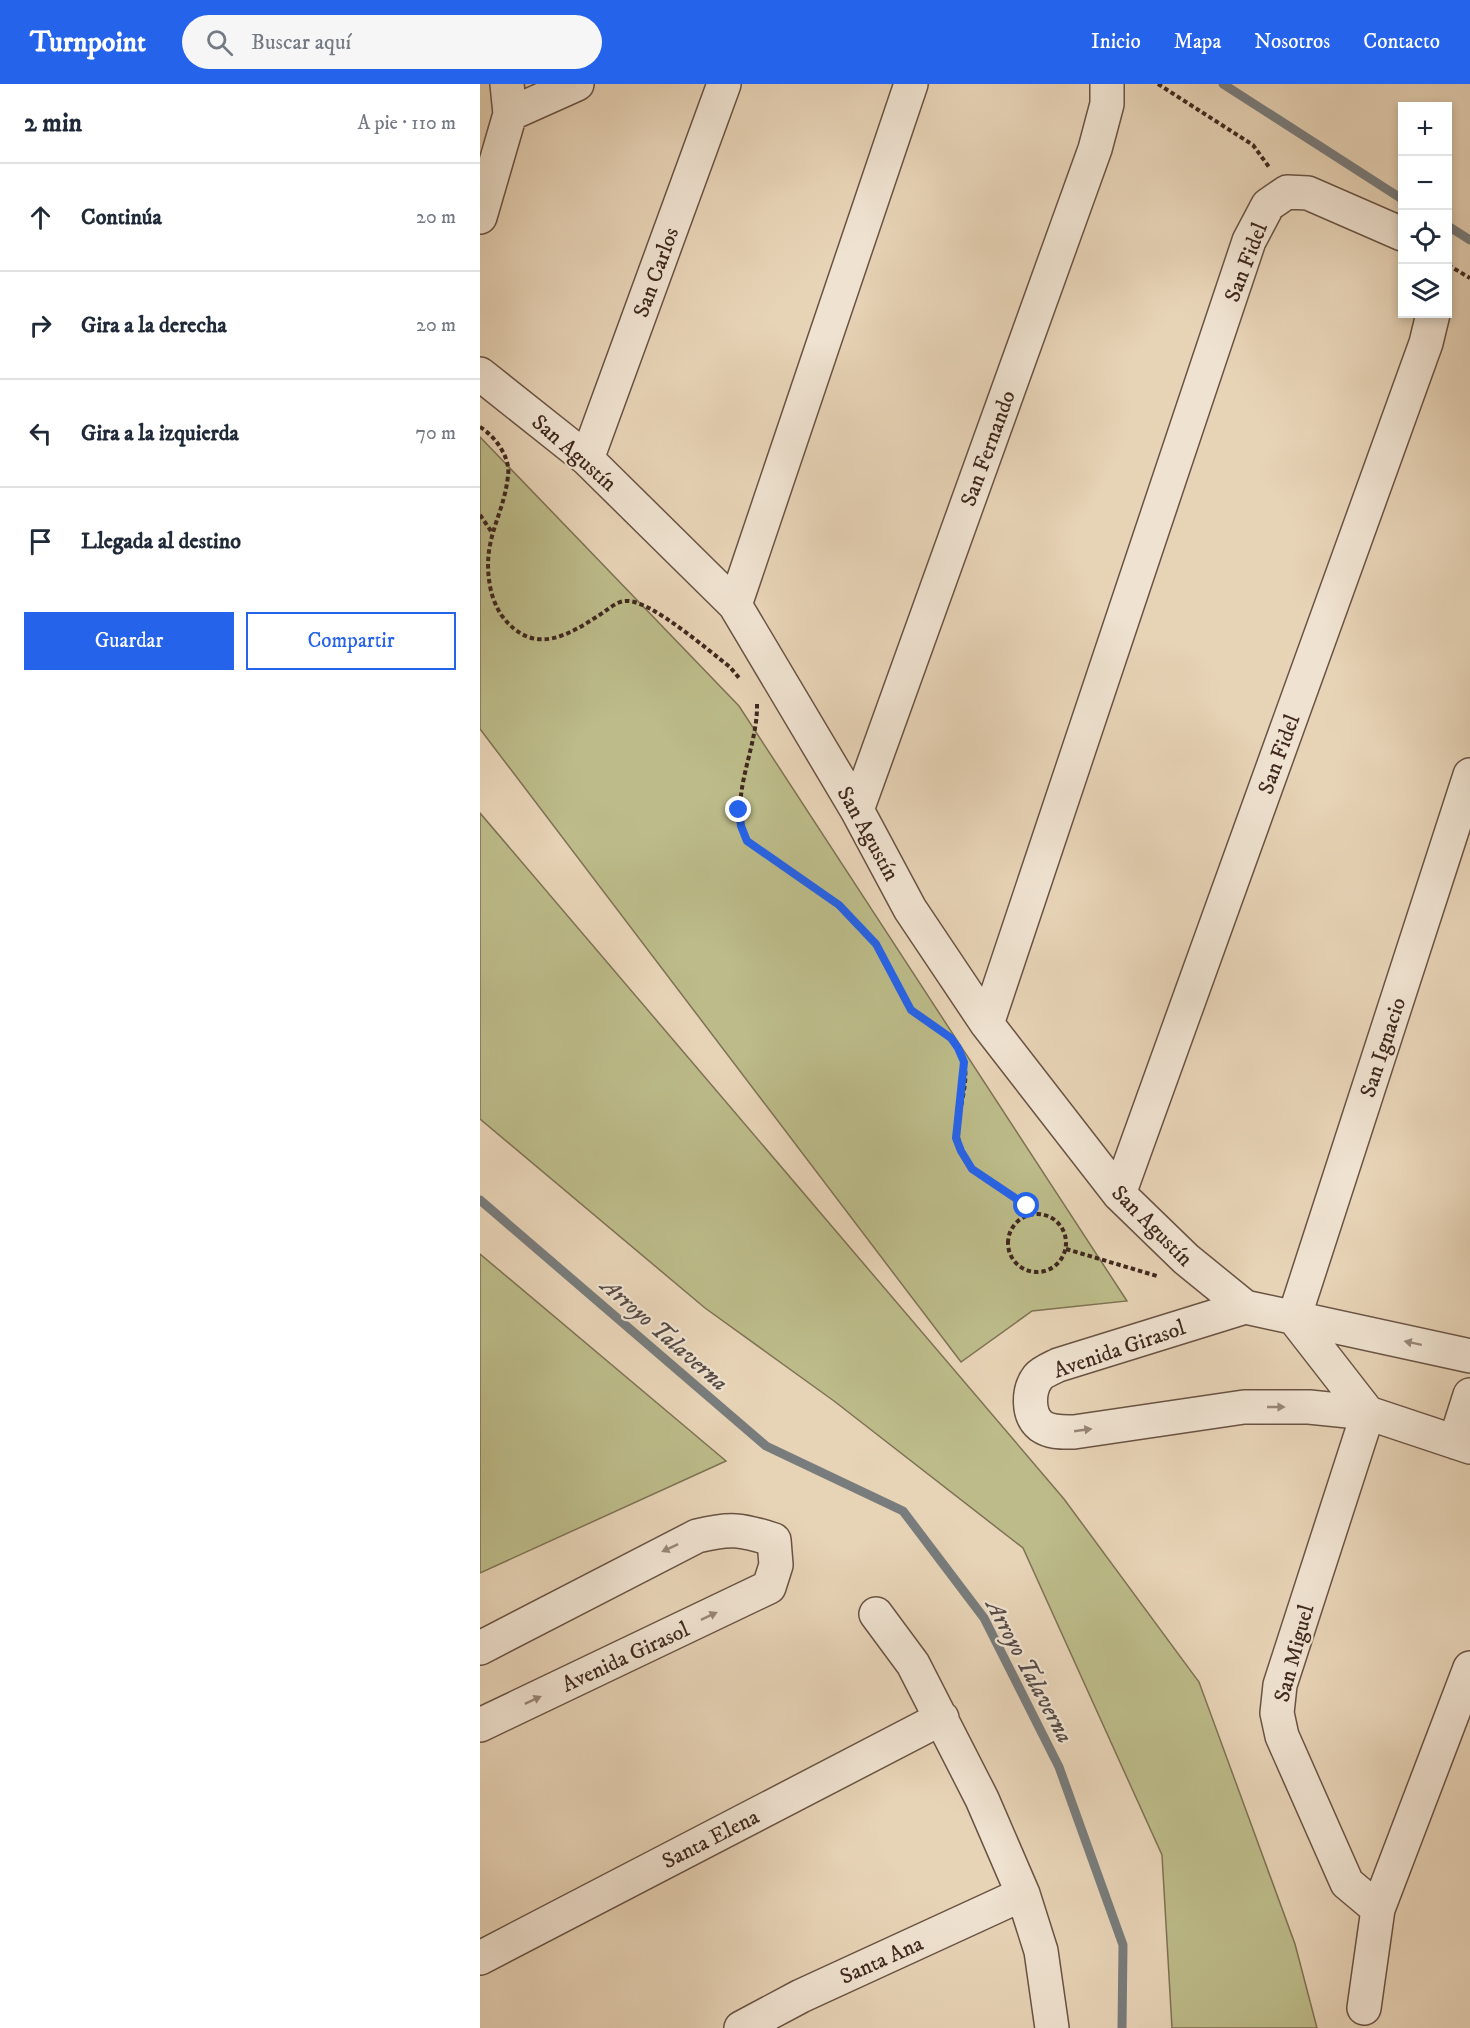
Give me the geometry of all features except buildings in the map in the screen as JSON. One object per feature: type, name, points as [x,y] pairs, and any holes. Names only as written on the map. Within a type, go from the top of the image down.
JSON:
[{"type":"street","points":[[480,217],[508,99],[577,84]]},
{"type":"street","name":"San Carlos","points":[[587,459],[723,84]]},
{"type":"street","points":[[735,604],[911,84]]},
{"type":"street","name":"San Fernando","points":[[857,810],[1095,149],[1107,104],[1107,84]]},
{"type":"street","points":[[1287,192],[1308,193],[1398,232]]},
{"type":"street","name":"San Fidel","points":[[987,1024],[1249,241],[1268,205],[1287,192]]},
{"type":"street","name":"San Fidel","points":[[1119,1194],[1426,343],[1432,318]]},
{"type":"street","name":"San Agustín","points":[[480,374],[587,459],[735,604],[857,810],[910,909],[987,1024],[1119,1194],[1186,1259],[1245,1307]]},
{"type":"street","name":"San Ignacio","points":[[1294,1318],[1470,775]]},
{"type":"street","name":"Avenida Girasol","points":[[1462,1444],[1368,1413],[1309,1407],[1244,1407],[1074,1432],[1056,1432],[1040,1425],[1033,1413],[1029,1395],[1038,1376],[1058,1365],[1245,1307],[1470,1356]]},
{"type":"street","points":[[1294,1318],[1368,1413]]},
{"type":"street","points":[[1462,1444],[1470,1395]]},
{"type":"street","name":"San Miguel","points":[[1368,1413],[1280,1685],[1277,1713],[1286,1746],[1347,1883],[1378,1909]]},
{"type":"street","name":"Avenida Girasol","points":[[480,1648],[660,1552],[697,1536],[725,1529],[750,1532],[774,1540],[777,1565],[769,1587],[480,1725]]},
{"type":"street","points":[[876,1614],[914,1664],[982,1799],[1023,1894],[1041,1951],[1052,2028]]},
{"type":"street","points":[[1364,2008],[1378,1909],[1470,1668]]},
{"type":"street","name":"Santa Elena","points":[[480,1958],[942,1718]]},
{"type":"street","name":"Santa Ana","points":[[741,2028],[801,1995],[1023,1894]]},
{"type":"path","points":[[1158,84],[1253,145],[1287,192]]},
{"type":"path","points":[[1452,267],[1470,278]]},
{"type":"path","points":[[480,428],[486,431],[508,462],[508,476],[487,551],[487,576],[500,614],[514,630],[542,641],[572,633],[618,603],[628,600],[646,605],[730,667],[744,684]]},
{"type":"path","points":[[480,514],[491,532]]},
{"type":"path","points":[[757,700],[757,723],[739,810],[741,826],[747,841],[839,905],[876,944],[911,1010],[951,1038],[958,1048],[964,1062],[956,1138],[961,1151],[972,1169],[1035,1213],[1046,1214],[1062,1227],[1066,1249],[1054,1266],[1033,1272],[1014,1262],[1007,1242],[1016,1222],[1024,1216],[1035,1213]]},
{"type":"shaded area","points":[[480,437],[739,706],[1127,1301],[1032,1311],[961,1362],[480,729]]},
{"type":"shaded area","points":[[480,813],[1064,1499],[1199,1682],[1295,1944],[1317,2028],[1172,2028],[1162,1855],[1023,1548],[834,1401],[705,1308],[480,1119]]},
{"type":"shaded area","points":[[480,1254],[726,1461],[480,1573]]},
{"type":"waterway","points":[[1223,84],[1398,196]]},
{"type":"waterway","points":[[1452,229],[1470,240]]},
{"type":"waterway","name":"Arroyo Talaverna","points":[[480,1200],[766,1446],[903,1511],[984,1618],[1059,1767],[1123,1945],[1122,2028]]},
{"type":"route","points":[[739,810],[741,826],[747,841],[839,905],[876,944],[911,1010],[933,1028],[951,1038],[964,1062],[964,1085],[956,1138],[961,1151],[972,1169],[1027,1206]]}]
